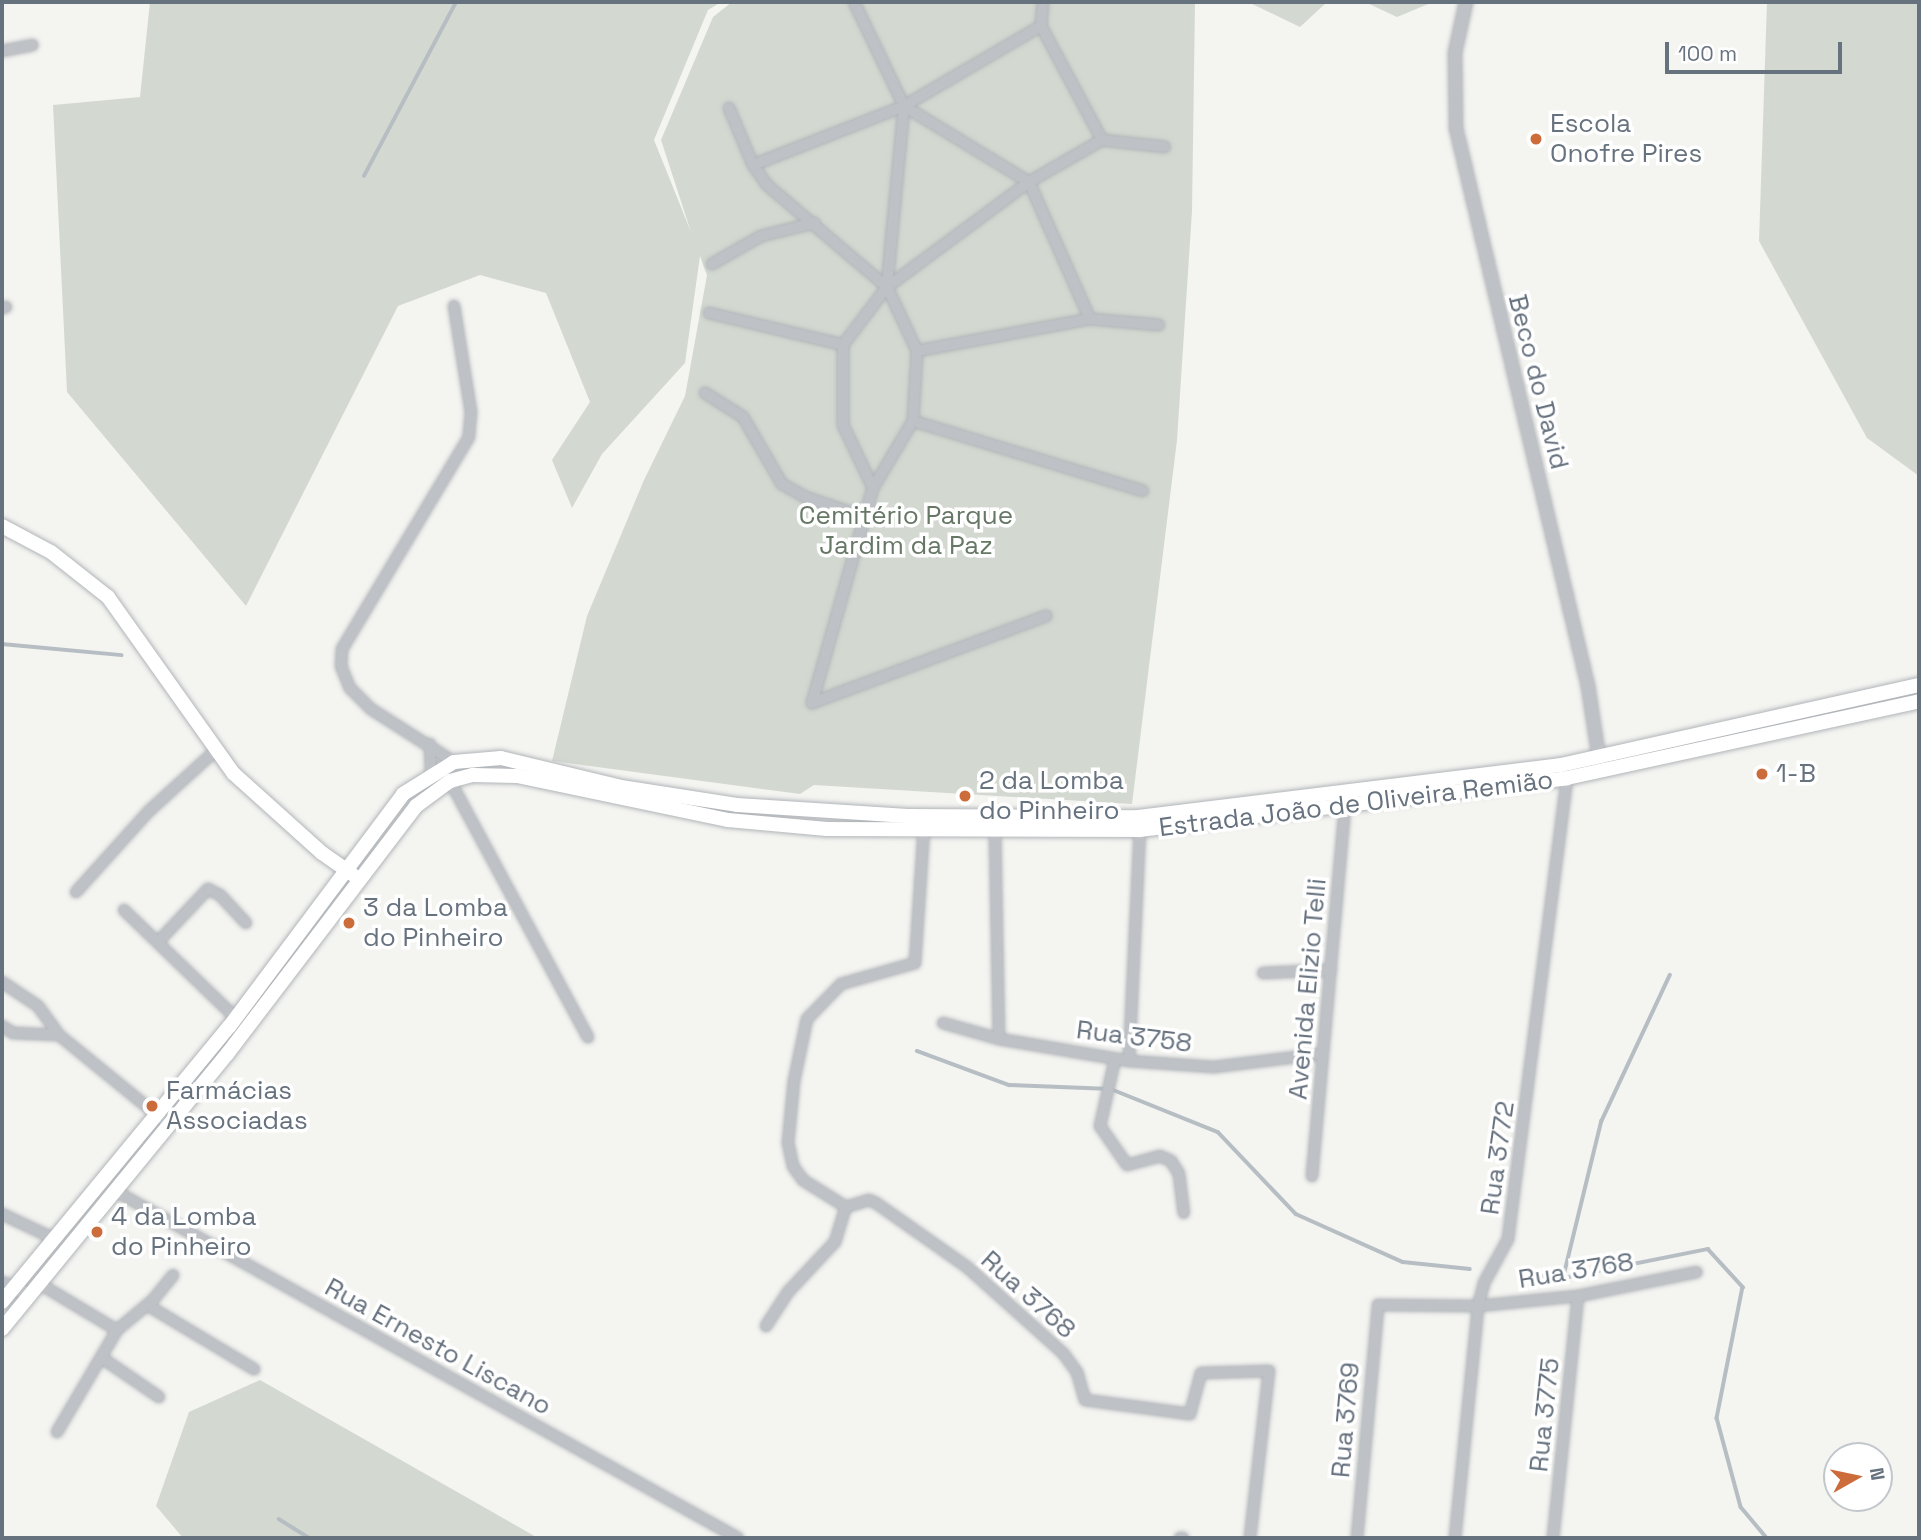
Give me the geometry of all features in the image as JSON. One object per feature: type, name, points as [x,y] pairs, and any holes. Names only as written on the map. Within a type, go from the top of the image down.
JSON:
[{"type":"main road","points":[[2,527],[51,552],[108,597],[215,751],[243,782],[346,870],[359,878]]},
{"type":"main road","name":"Estrada João de Oliveira Remião","points":[[2,1329],[117,1192],[168,1124],[228,1053],[416,806],[450,781],[473,775],[517,776],[728,820],[827,829],[995,832],[1140,830],[1567,778],[1600,765],[1919,685]]},
{"type":"main road","name":"Estrada João de Oliveira Remião","points":[[2,1302],[8,1285],[55,1239],[236,1018],[403,794],[430,774],[454,762],[501,758],[621,787],[737,804],[831,808],[908,816],[1137,817],[1600,765],[1919,701]]},
{"type":"main road","points":[[800,827],[802,806]]},
{"type":"main road","points":[[827,829],[831,808]]},
{"type":"street","points":[[854,2],[904,106],[887,287]]},
{"type":"street","points":[[1042,2],[1041,26],[1102,140]]},
{"type":"street","name":"Beco do David","points":[[1465,2],[1455,54],[1456,128],[1588,686],[1600,765]]},
{"type":"street","points":[[752,164],[904,106],[1041,26]]},
{"type":"street","points":[[2,51],[32,45]]},
{"type":"street","points":[[904,106],[1029,182],[1090,319]]},
{"type":"street","points":[[729,108],[752,164],[767,185],[887,287],[917,351],[913,421],[873,488],[812,703],[1046,616]]},
{"type":"street","points":[[873,488],[843,425],[843,345],[887,287],[1029,182],[1102,140],[1165,147]]},
{"type":"street","points":[[712,264],[761,236],[814,223]]},
{"type":"street","points":[[454,306],[471,412],[469,437],[342,649],[341,666],[350,688],[371,709],[430,744],[454,762]]},
{"type":"street","points":[[709,313],[843,345]]},
{"type":"street","points":[[917,351],[1090,319],[1159,325]]},
{"type":"street","points":[[705,393],[743,416],[782,484],[805,497],[864,517]]},
{"type":"street","points":[[913,421],[1143,491]]},
{"type":"street","points":[[430,744],[430,774]]},
{"type":"street","points":[[76,892],[149,811],[215,751]]},
{"type":"street","name":"Rua 3772","points":[[1455,1538],[1478,1306],[1484,1283],[1508,1239],[1567,778]]},
{"type":"street","points":[[450,781],[588,1037]]},
{"type":"street","name":"Avenida Elizio Telli","points":[[1312,1176],[1345,807]]},
{"type":"street","points":[[766,1326],[788,1292],[835,1242],[846,1207],[803,1180],[793,1166],[788,1143],[794,1081],[807,1019],[833,989],[915,963],[924,829]]},
{"type":"street","points":[[1129,1061],[1140,830]]},
{"type":"street","points":[[995,832],[999,1039]]},
{"type":"street","points":[[158,942],[208,889],[220,895],[246,923]]},
{"type":"street","points":[[124,910],[236,1018]]},
{"type":"street","points":[[1263,973],[1331,970]]},
{"type":"street","points":[[2,982],[38,1006],[59,1035],[168,1124]]},
{"type":"street","name":"Rua 3758","points":[[943,1023],[999,1039],[1129,1061],[1214,1066],[1322,1054]]},
{"type":"street","points":[[2,1026],[13,1033],[59,1035]]},
{"type":"street","points":[[1115,1059],[1100,1126],[1128,1166],[1160,1156],[1171,1161],[1179,1174],[1184,1213]]},
{"type":"street","name":"Rua Ernesto Liscano","points":[[117,1192],[738,1538]]},
{"type":"street","name":"Rua 3768","points":[[846,1207],[869,1200],[876,1203],[967,1267],[1063,1353],[1077,1372],[1085,1400],[1190,1414],[1201,1374],[1269,1371],[1250,1538]]},
{"type":"street","points":[[2,1214],[55,1239]]},
{"type":"street","name":"Rua 3768","points":[[1378,1305],[1478,1306],[1578,1296],[1697,1272]]},
{"type":"street","points":[[57,1433],[117,1330],[148,1305],[173,1275]]},
{"type":"street","points":[[8,1285],[35,1290],[117,1330]]},
{"type":"street","name":"Rua 3775","points":[[1553,1538],[1578,1296]]},
{"type":"street","points":[[148,1305],[254,1369]]},
{"type":"street","name":"Rua 3769","points":[[1357,1538],[1378,1305]]},
{"type":"street","points":[[102,1359],[159,1397]]},
{"type":"green space","name":"Cemitério Parque Jardim da Paz","points":[[150,2],[721,2],[708,10],[654,140],[691,232],[661,140],[713,17],[732,2],[1195,2],[1192,211],[1177,440],[1132,804],[814,785],[800,794],[552,761],[587,616],[644,480],[685,396],[707,275],[700,256],[685,363],[602,454],[572,508],[552,460],[590,402],[546,293],[480,275],[398,306],[246,606],[67,392],[53,105],[140,97]]},
{"type":"green space","points":[[1248,2],[1327,2],[1300,27]]},
{"type":"green space","points":[[1365,2],[1433,2],[1397,17]]},
{"type":"green space","points":[[1767,2],[1919,2],[1919,476],[1867,438],[1759,241]]},
{"type":"green space","points":[[260,1380],[538,1538],[183,1538],[156,1506],[189,1412]]},
{"type":"waterway","points":[[364,176],[456,2]]},
{"type":"waterway","points":[[2,644],[121,655]]},
{"type":"waterway","points":[[1563,1278],[1601,1122],[1670,975]]},
{"type":"waterway","points":[[917,1051],[1009,1085],[1111,1089],[1218,1132],[1296,1214],[1403,1262],[1470,1269]]},
{"type":"waterway","points":[[1519,1274],[1563,1278],[1708,1249],[1743,1287],[1717,1418],[1741,1507],[1767,1538]]},
{"type":"waterway","points":[[279,1519],[310,1538]]},
{"type":"place","name":"Escola Onofre Pires","points":[[1536,139]]},
{"type":"place","name":"1-B","points":[[1762,774]]},
{"type":"place","name":"2 da Lomba do Pinheiro","points":[[965,796]]},
{"type":"place","name":"3 da Lomba do Pinheiro","points":[[349,923]]},
{"type":"place","name":"Farmácias Associadas","points":[[152,1106]]},
{"type":"place","name":"4 da Lomba do Pinheiro","points":[[97,1232]]}]
